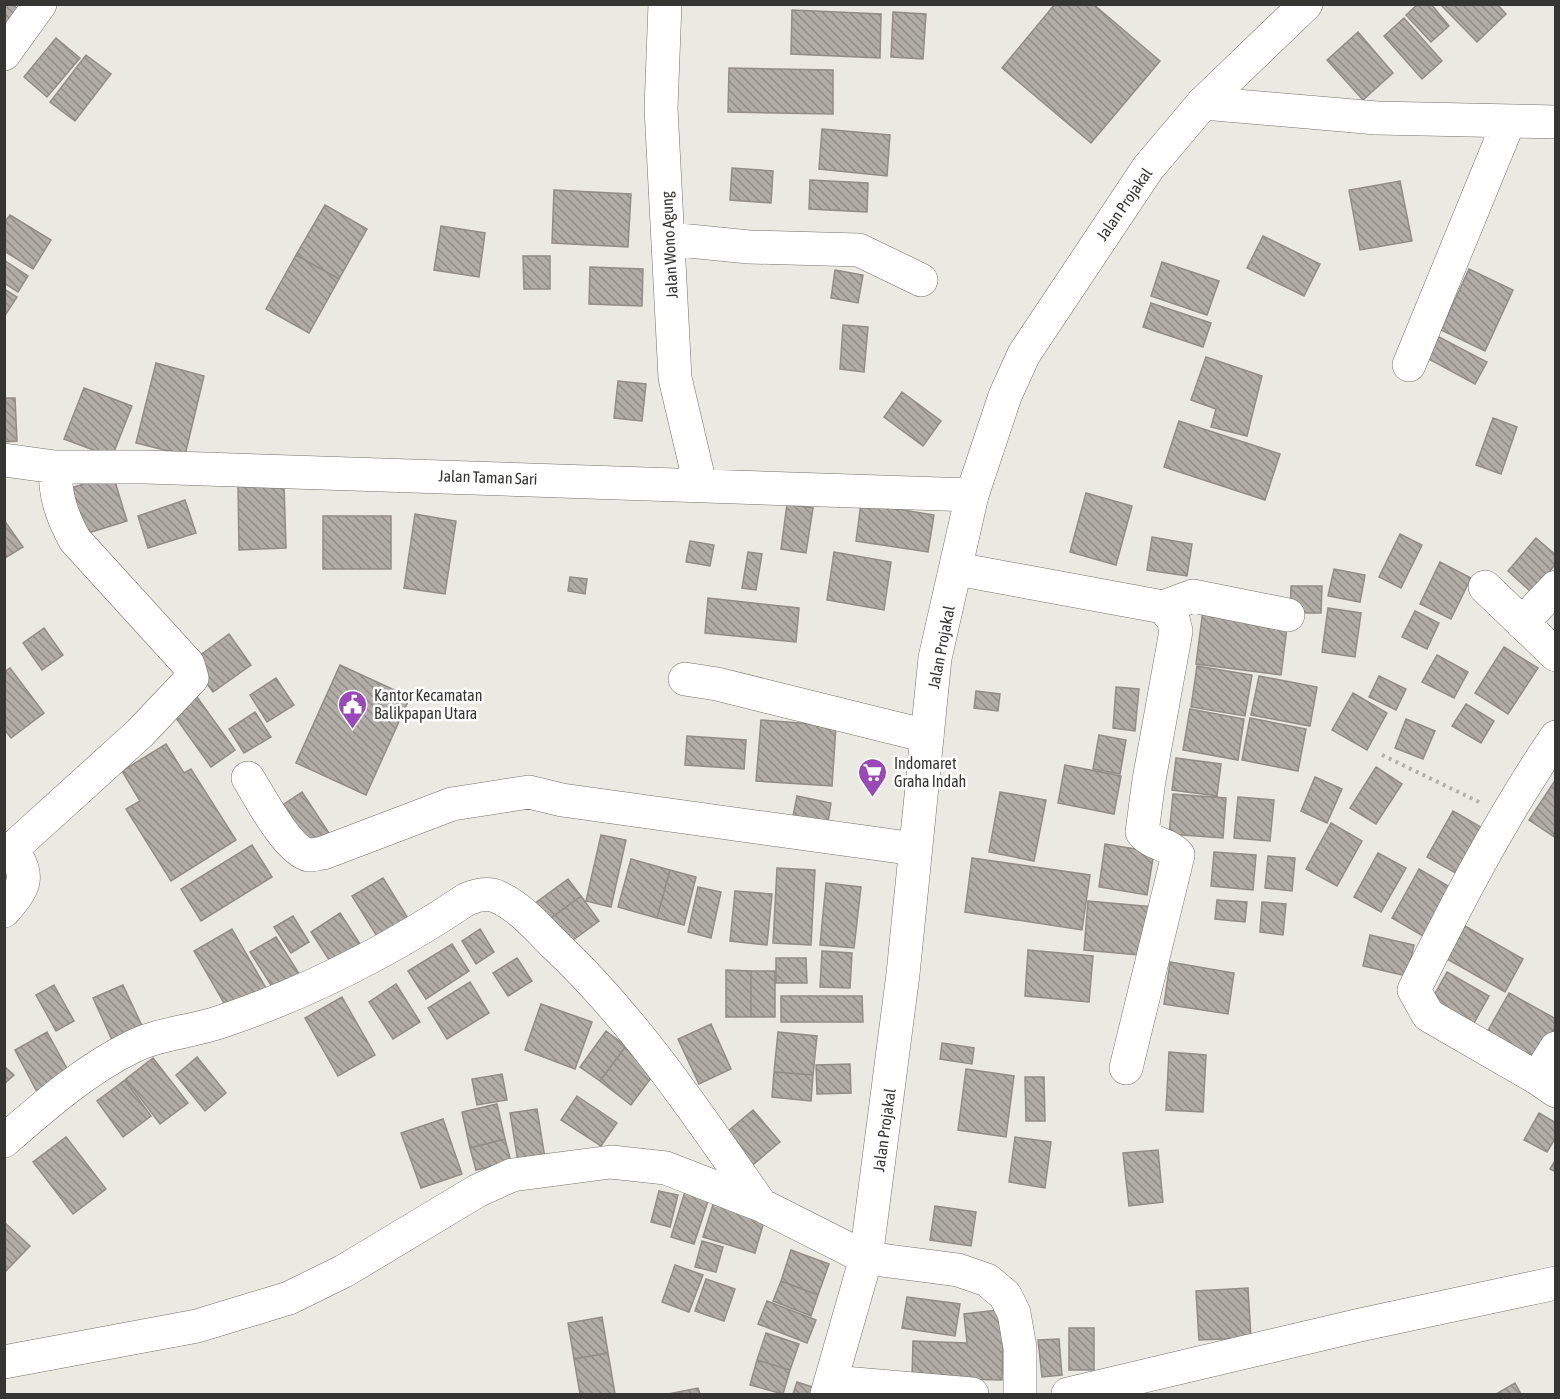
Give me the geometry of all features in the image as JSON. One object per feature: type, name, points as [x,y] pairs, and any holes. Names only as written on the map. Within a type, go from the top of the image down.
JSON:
[{"type":"street","points":[[4,54],[40,4]]},
{"type":"street","name":"Jalan Wono Agung","points":[[665,4],[661,108],[675,378],[700,483]]},
{"type":"street","name":"Jalan Projakal","points":[[829,1388],[866,1258],[903,974],[935,658],[972,495],[1005,396],[1024,354],[1148,168],[1203,103],[1306,4]]},
{"type":"street","points":[[1203,103],[1377,118],[1556,122]]},
{"type":"street","points":[[1409,365],[1509,121]]},
{"type":"street","points":[[669,239],[749,247],[859,250],[921,280]]},
{"type":"street","name":"Jalan Taman Sari","points":[[8,462],[55,467],[145,466],[700,483],[972,495]]},
{"type":"street","points":[[4,911],[23,888],[24,868],[8,847],[140,733],[192,678],[188,664],[75,540],[63,518],[58,501],[55,467]]},
{"type":"street","points":[[957,569],[1163,607],[1193,596],[1288,615]]},
{"type":"street","points":[[1485,587],[1556,655]]},
{"type":"street","points":[[1522,623],[1556,587]]},
{"type":"street","points":[[1126,1068],[1178,855],[1171,847],[1148,840],[1142,832],[1147,789],[1176,631],[1173,619],[1163,607]]},
{"type":"street","points":[[685,679],[717,684],[927,736]]},
{"type":"street","points":[[1556,737],[1506,815],[1464,889],[1414,990],[1428,1015],[1546,1085],[1556,1048]]},
{"type":"street","points":[[248,778],[286,837],[297,848],[309,855],[323,853],[452,804],[529,792],[562,800],[915,849]]},
{"type":"street","points":[[4,1141],[58,1095],[133,1046],[181,1030],[220,1023],[343,973],[467,899],[480,894],[497,896],[525,915],[579,967],[670,1076],[761,1205]]},
{"type":"street","points":[[4,1362],[197,1326],[289,1298],[344,1271],[477,1191],[512,1175],[611,1162],[666,1167],[761,1205],[866,1258],[958,1270],[987,1280],[1005,1295],[1014,1313],[1020,1348],[1020,1395]]},
{"type":"street","points":[[1068,1395],[1360,1325],[1556,1283]]},
{"type":"street","points":[[829,1388],[972,1395]]},
{"type":"path","points":[[1382,755],[1506,815]]},
{"type":"building","points":[[4,4],[11,4],[21,11],[4,26]]},
{"type":"building","points":[[1055,4],[1093,4],[1160,61],[1091,143],[1002,68]]},
{"type":"building","points":[[1418,4],[1431,4],[1449,26],[1431,42],[1406,15]]},
{"type":"building","points":[[1440,4],[1497,4],[1506,14],[1477,42]]},
{"type":"building","points":[[792,10],[881,14],[880,58],[791,54]]},
{"type":"building","points":[[893,12],[926,14],[923,59],[891,57]]},
{"type":"building","points":[[1404,18],[1442,61],[1422,79],[1384,36]]},
{"type":"building","points":[[1358,32],[1393,73],[1363,100],[1327,60]]},
{"type":"building","points":[[56,38],[80,58],[47,97],[24,77]]},
{"type":"building","points":[[86,55],[111,74],[75,121],[50,102]]},
{"type":"building","points":[[729,68],[833,70],[833,114],[728,112]]},
{"type":"building","points":[[822,129],[890,135],[887,176],[819,169]]},
{"type":"building","points":[[732,168],[773,171],[771,203],[730,200]]},
{"type":"building","points":[[810,180],[868,183],[867,212],[809,209]]},
{"type":"building","points":[[1400,181],[1412,241],[1360,250],[1349,190]]},
{"type":"building","points":[[554,190],[631,194],[628,247],[552,243]]},
{"type":"building","points":[[325,205],[367,229],[339,279],[296,255]]},
{"type":"building","points":[[10,215],[51,240],[33,269],[4,251],[4,223]]},
{"type":"building","points":[[441,226],[485,233],[479,277],[434,270]]},
{"type":"building","points":[[1263,236],[1320,264],[1304,296],[1247,268]]},
{"type":"building","points":[[296,255],[339,279],[309,333],[266,309]]},
{"type":"building","points":[[523,256],[550,256],[550,289],[524,289]]},
{"type":"building","points":[[4,260],[28,276],[18,292],[4,283]]},
{"type":"building","points":[[1162,262],[1219,281],[1207,315],[1151,296]]},
{"type":"building","points":[[590,267],[643,269],[642,306],[589,304]]},
{"type":"building","points":[[1469,269],[1513,290],[1485,351],[1441,330]]},
{"type":"building","points":[[835,270],[863,275],[858,303],[831,298]]},
{"type":"building","points":[[4,289],[17,297],[4,317]]},
{"type":"building","points":[[1151,303],[1211,323],[1203,347],[1143,327]]},
{"type":"building","points":[[843,325],[868,327],[864,372],[840,369]]},
{"type":"building","points":[[1437,336],[1487,362],[1475,384],[1425,357]]},
{"type":"building","points":[[1206,357],[1262,376],[1247,436],[1211,427],[1216,409],[1191,400]]},
{"type":"building","points":[[156,363],[204,376],[185,455],[136,443]]},
{"type":"building","points":[[618,381],[646,384],[642,421],[614,418]]},
{"type":"building","points":[[84,388],[132,406],[112,457],[64,439]]},
{"type":"building","points":[[902,392],[941,421],[923,446],[884,417]]},
{"type":"building","points":[[4,398],[15,398],[17,441],[4,442]]},
{"type":"building","points":[[1493,418],[1517,427],[1501,474],[1476,465]]},
{"type":"building","points":[[1179,421],[1280,454],[1265,500],[1164,467]]},
{"type":"building","points":[[113,475],[127,521],[75,537],[61,491]]},
{"type":"building","points":[[284,485],[286,548],[239,550],[238,486]]},
{"type":"building","points":[[1086,493],[1132,506],[1116,565],[1070,552]]},
{"type":"building","points":[[185,500],[196,533],[148,548],[138,516]]},
{"type":"building","points":[[861,503],[934,515],[928,552],[856,541]]},
{"type":"building","points":[[787,504],[813,508],[806,553],[781,549]]},
{"type":"building","points":[[415,514],[456,521],[445,594],[404,588]]},
{"type":"building","points":[[323,516],[391,516],[391,569],[323,569]]},
{"type":"building","points":[[4,520],[23,547],[5,558],[4,558]]},
{"type":"building","points":[[1400,534],[1422,545],[1401,588],[1379,577]]},
{"type":"building","points":[[1152,537],[1192,544],[1187,576],[1147,570]]},
{"type":"building","points":[[1536,538],[1556,555],[1556,564],[1531,592],[1508,571]]},
{"type":"building","points":[[690,541],[714,545],[710,566],[686,562]]},
{"type":"building","points":[[748,552],[762,554],[756,590],[742,588]]},
{"type":"building","points":[[834,552],[891,562],[884,610],[827,600]]},
{"type":"building","points":[[1440,562],[1471,578],[1451,619],[1420,604]]},
{"type":"building","points":[[1334,569],[1365,575],[1360,602],[1328,596]]},
{"type":"building","points":[[570,577],[587,579],[585,594],[568,591]]},
{"type":"building","points":[[1291,586],[1322,586],[1321,613],[1290,613]]},
{"type":"building","points":[[708,598],[799,608],[796,642],[705,633]]},
{"type":"building","points":[[1204,602],[1289,612],[1281,675],[1196,664]]},
{"type":"building","points":[[1328,608],[1361,613],[1355,657],[1322,652]]},
{"type":"building","points":[[1415,611],[1439,623],[1427,649],[1402,637]]},
{"type":"building","points":[[44,628],[63,655],[42,670],[23,643]]},
{"type":"building","points":[[229,634],[251,665],[213,692],[191,662]]},
{"type":"building","points":[[1504,647],[1538,668],[1508,714],[1475,693]]},
{"type":"building","points":[[1437,655],[1468,672],[1454,698],[1422,682]]},
{"type":"building","name":"Kantor Kecamatan Balikpapan Utara","points":[[340,665],[410,697],[366,795],[296,763]]},
{"type":"building","points":[[1197,666],[1252,675],[1245,716],[1191,707]]},
{"type":"building","points":[[10,668],[44,713],[11,738],[4,729],[4,672]]},
{"type":"building","points":[[1259,676],[1317,687],[1310,726],[1251,715]]},
{"type":"building","points":[[1379,676],[1406,689],[1396,710],[1369,697]]},
{"type":"building","points":[[276,678],[294,705],[267,722],[250,695]]},
{"type":"building","points":[[1116,687],[1139,689],[1135,731],[1113,728]]},
{"type":"building","points":[[976,691],[1000,694],[998,711],[974,708]]},
{"type":"building","points":[[1353,693],[1387,713],[1367,750],[1332,730]]},
{"type":"building","points":[[197,697],[235,750],[211,767],[173,714]]},
{"type":"building","points":[[1466,704],[1494,721],[1481,743],[1452,726]]},
{"type":"building","points":[[1190,709],[1244,719],[1238,760],[1183,750]]},
{"type":"building","points":[[255,712],[271,737],[244,753],[229,729]]},
{"type":"building","points":[[1250,718],[1306,729],[1298,771],[1242,760]]},
{"type":"building","points":[[1406,719],[1435,731],[1423,759],[1395,748]]},
{"type":"building","points":[[761,720],[836,726],[832,786],[756,781]]},
{"type":"building","points":[[1099,735],[1126,740],[1120,774],[1093,769]]},
{"type":"building","points":[[687,736],[746,740],[744,769],[685,765]]},
{"type":"building","points":[[166,744],[184,773],[191,769],[236,840],[171,881],[126,809],[140,801],[122,771]]},
{"type":"building","points":[[1176,758],[1221,764],[1217,796],[1172,790]]},
{"type":"building","points":[[1065,765],[1121,776],[1114,814],[1058,803]]},
{"type":"building","points":[[1376,767],[1402,784],[1376,824],[1350,808]]},
{"type":"building","points":[[1315,777],[1342,789],[1327,823],[1301,811]]},
{"type":"building","points":[[1556,779],[1556,838],[1529,820]]},
{"type":"building","points":[[302,792],[329,833],[309,847],[281,806]]},
{"type":"building","points":[[1000,792],[1046,800],[1034,861],[989,852]]},
{"type":"building","points":[[1173,794],[1226,798],[1223,838],[1169,834]]},
{"type":"building","points":[[797,796],[831,803],[828,822],[793,816]]},
{"type":"building","points":[[1238,797],[1274,800],[1270,841],[1234,838]]},
{"type":"building","points":[[1453,811],[1486,830],[1461,876],[1427,857]]},
{"type":"building","points":[[1331,823],[1362,841],[1337,886],[1306,869]]},
{"type":"building","points":[[601,835],[626,840],[611,907],[586,901]]},
{"type":"building","points":[[1105,844],[1154,852],[1147,895],[1099,887]]},
{"type":"building","points":[[252,845],[272,877],[201,921],[181,889]]},
{"type":"building","points":[[1214,852],[1256,855],[1253,890],[1211,886]]},
{"type":"building","points":[[1378,853],[1406,868],[1381,912],[1354,897]]},
{"type":"building","points":[[1268,856],[1295,858],[1292,891],[1265,888]]},
{"type":"building","points":[[972,858],[1090,875],[1082,930],[965,912]]},
{"type":"building","points":[[631,859],[670,870],[657,918],[618,907]]},
{"type":"building","points":[[777,868],[815,870],[811,945],[773,943]]},
{"type":"building","points":[[1419,869],[1455,890],[1428,939],[1392,918]]},
{"type":"building","points":[[670,870],[696,877],[684,925],[657,918]]},
{"type":"building","points":[[383,878],[414,928],[383,946],[352,896]]},
{"type":"building","points":[[568,879],[581,896],[547,921],[534,904]]},
{"type":"building","points":[[826,883],[861,887],[854,948],[820,945]]},
{"type":"building","points":[[698,887],[721,892],[711,938],[688,932]]},
{"type":"building","points":[[735,891],[772,894],[767,945],[730,941]]},
{"type":"building","points":[[581,896],[599,921],[565,946],[547,921]]},
{"type":"building","points":[[1217,900],[1247,902],[1245,922],[1215,919]]},
{"type":"building","points":[[1088,901],[1154,907],[1150,956],[1084,950]]},
{"type":"building","points":[[1262,902],[1286,904],[1283,935],[1260,932]]},
{"type":"building","points":[[340,913],[362,947],[333,966],[311,932]]},
{"type":"building","points":[[293,916],[309,942],[291,953],[274,927]]},
{"type":"building","points":[[1465,926],[1523,959],[1505,992],[1447,959]]},
{"type":"building","points":[[232,929],[266,988],[228,1010],[194,951]]},
{"type":"building","points":[[480,929],[494,952],[476,964],[462,941]]},
{"type":"building","points":[[1370,935],[1414,945],[1407,976],[1363,966]]},
{"type":"building","points":[[276,937],[303,980],[278,996],[250,952]]},
{"type":"building","points":[[452,944],[469,971],[426,999],[408,971]]},
{"type":"building","points":[[1028,950],[1093,956],[1089,1002],[1025,996]]},
{"type":"building","points":[[822,951],[852,953],[850,988],[820,987]]},
{"type":"building","points":[[517,958],[532,981],[508,996],[493,973]]},
{"type":"building","points":[[776,958],[806,958],[807,983],[776,983]]},
{"type":"building","points":[[1170,962],[1234,973],[1228,1014],[1164,1004]]},
{"type":"building","points":[[726,970],[751,971],[751,1017],[726,1017]]},
{"type":"building","points":[[751,971],[775,971],[775,1017],[751,1017]]},
{"type":"building","points":[[1447,972],[1489,996],[1474,1023],[1432,999]]},
{"type":"building","points":[[470,982],[489,1013],[447,1039],[428,1008]]},
{"type":"building","points":[[396,984],[420,1022],[393,1039],[369,1002]]},
{"type":"building","points":[[54,985],[74,1021],[56,1031],[36,995]]},
{"type":"building","points":[[123,985],[143,1028],[113,1042],[93,998]]},
{"type":"building","points":[[1509,993],[1556,1019],[1556,1026],[1535,1062],[1486,1034]]},
{"type":"building","points":[[781,996],[862,996],[863,1022],[781,1022]]},
{"type":"building","points":[[342,997],[375,1055],[338,1076],[305,1018]]},
{"type":"building","points":[[541,1004],[592,1022],[575,1069],[525,1050]]},
{"type":"building","points":[[711,1024],[731,1069],[699,1084],[678,1039]]},
{"type":"building","points":[[606,1031],[626,1046],[600,1081],[580,1067]]},
{"type":"building","points":[[47,1032],[70,1074],[37,1092],[15,1050]]},
{"type":"building","points":[[778,1032],[817,1036],[813,1075],[774,1072]]},
{"type":"building","points":[[942,1043],[974,1048],[972,1064],[940,1059]]},
{"type":"building","points":[[626,1046],[657,1070],[631,1105],[600,1081]]},
{"type":"building","points":[[1169,1052],[1206,1055],[1203,1112],[1166,1110]]},
{"type":"building","points":[[197,1057],[226,1093],[205,1111],[176,1075]]},
{"type":"building","points":[[153,1058],[188,1103],[160,1124],[126,1079]]},
{"type":"building","points":[[850,1064],[851,1093],[817,1094],[816,1065]]},
{"type":"building","points":[[4,1066],[14,1075],[4,1084]]},
{"type":"building","points":[[966,1069],[1014,1076],[1006,1137],[958,1130]]},
{"type":"building","points":[[774,1072],[813,1075],[811,1101],[772,1097]]},
{"type":"building","points":[[502,1074],[507,1100],[477,1105],[472,1079]]},
{"type":"building","points":[[1025,1077],[1044,1077],[1045,1121],[1026,1121]]},
{"type":"building","points":[[125,1080],[151,1116],[123,1137],[97,1101]]},
{"type":"building","points":[[577,1096],[617,1123],[601,1146],[561,1120]]},
{"type":"building","points":[[497,1104],[505,1139],[470,1148],[462,1112]]},
{"type":"building","points":[[537,1109],[545,1158],[518,1162],[510,1113]]},
{"type":"building","points":[[753,1110],[780,1142],[749,1168],[722,1136]]},
{"type":"building","points":[[1539,1113],[1556,1123],[1556,1137],[1547,1152],[1524,1140]]},
{"type":"building","points":[[443,1119],[462,1174],[421,1188],[401,1133]]},
{"type":"building","points":[[66,1137],[106,1189],[73,1214],[33,1162]]},
{"type":"building","points":[[1015,1137],[1051,1142],[1045,1188],[1009,1182]]},
{"type":"building","points":[[505,1139],[511,1162],[476,1170],[470,1148]]},
{"type":"building","points":[[1158,1150],[1163,1202],[1129,1206],[1123,1153]]},
{"type":"building","points":[[1556,1159],[1556,1172],[1550,1169]]},
{"type":"building","points":[[687,1185],[711,1192],[694,1244],[671,1237]]},
{"type":"building","points":[[659,1191],[678,1195],[670,1227],[651,1222]]},
{"type":"building","points":[[715,1198],[766,1214],[755,1253],[703,1237]]},
{"type":"building","points":[[935,1206],[976,1212],[971,1246],[930,1240]]},
{"type":"building","points":[[4,1222],[30,1246],[4,1273]]},
{"type":"building","points":[[702,1241],[723,1247],[716,1272],[695,1267]]},
{"type":"building","points":[[791,1250],[829,1264],[818,1295],[781,1281]]},
{"type":"building","points":[[675,1265],[703,1275],[689,1312],[662,1302]]},
{"type":"building","points":[[706,1279],[735,1289],[724,1321],[695,1311]]},
{"type":"building","points":[[781,1281],[818,1295],[811,1316],[773,1301]]},
{"type":"building","points":[[1248,1288],[1251,1338],[1199,1340],[1196,1291]]},
{"type":"building","points":[[907,1297],[960,1304],[955,1336],[902,1328]]},
{"type":"building","points":[[767,1301],[816,1320],[807,1343],[758,1324]]},
{"type":"building","points":[[998,1310],[1003,1343],[1002,1380],[912,1378],[913,1341],[967,1343],[964,1314]]},
{"type":"building","points":[[602,1317],[608,1353],[574,1359],[568,1323]]},
{"type":"building","points":[[1069,1328],[1094,1328],[1094,1370],[1069,1370]]},
{"type":"building","points":[[766,1333],[799,1344],[790,1370],[757,1360]]},
{"type":"building","points":[[1059,1339],[1062,1375],[1042,1377],[1038,1340]]},
{"type":"building","points":[[608,1353],[615,1394],[580,1394],[574,1359]]},
{"type":"building","points":[[757,1360],[790,1370],[783,1394],[750,1385]]},
{"type":"building","points":[[797,1382],[822,1390],[820,1394],[793,1394]]},
{"type":"building","points":[[1515,1383],[1521,1394],[1496,1394]]},
{"type":"building","points":[[698,1388],[700,1394],[668,1394]]},
{"type":"place","name":"Kantor Kecamatan Balikpapan Utara","points":[[353,730]]},
{"type":"place","name":"Indomaret Graha Indah","points":[[873,798]]}]
